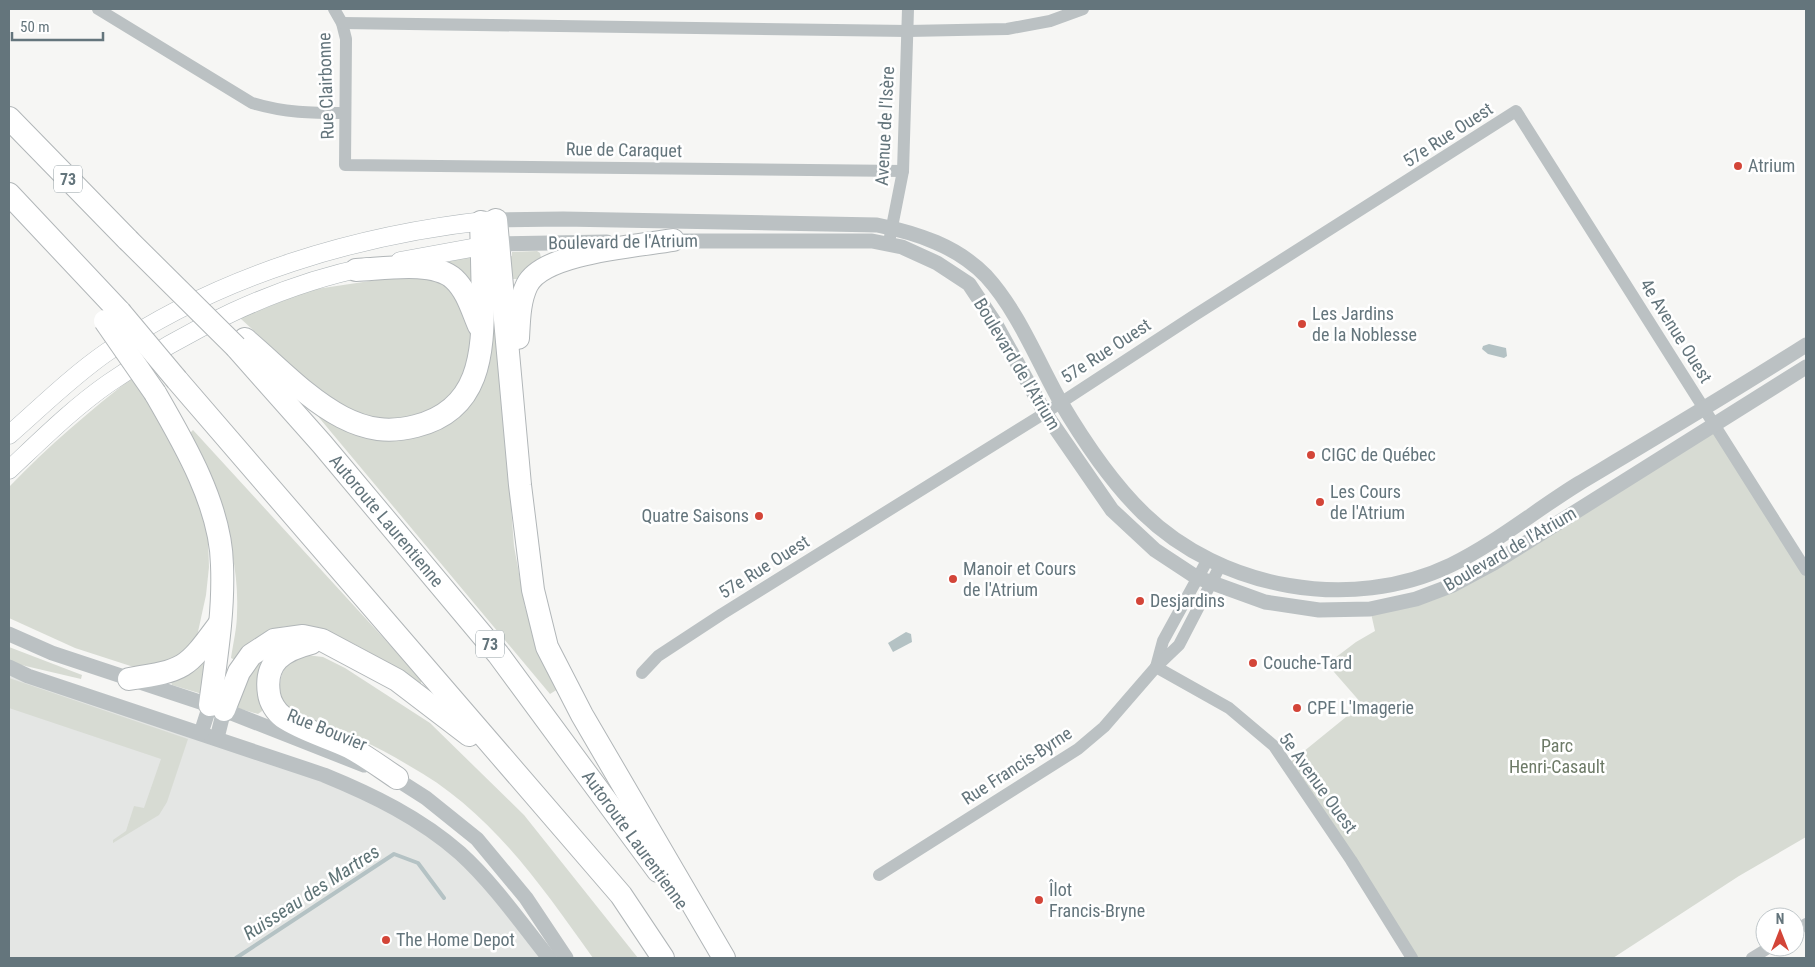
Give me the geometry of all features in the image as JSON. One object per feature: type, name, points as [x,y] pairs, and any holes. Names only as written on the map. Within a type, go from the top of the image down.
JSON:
[{"type":"highway","name":"Autoroute Laurentienne","points":[[9,118],[133,245],[240,343],[498,654],[724,958]]},
{"type":"highway","points":[[9,194],[55,245],[112,316],[178,380],[621,895],[663,958]]},
{"type":"highway","points":[[489,221],[490,245],[514,402],[520,485],[533,590],[548,647],[582,715],[724,958]]},
{"type":"highway","points":[[514,402],[519,315],[527,285],[540,269],[562,259],[674,240]]},
{"type":"highway","points":[[240,343],[324,406],[361,426],[380,430],[399,430],[426,423],[451,409],[469,389],[480,363],[490,245]]},
{"type":"highway","points":[[356,270],[429,268],[442,272],[453,279],[466,296],[483,334]]},
{"type":"highway","points":[[112,316],[156,393],[201,480],[218,537],[222,564],[217,708]]},
{"type":"highway","points":[[129,679],[170,673],[187,664],[220,622]]},
{"type":"highway","points":[[217,708],[251,655],[274,640],[288,636],[303,636],[322,640],[397,680],[506,763]]},
{"type":"highway","points":[[322,640],[295,647],[278,658],[270,669],[267,683],[270,700],[282,716],[351,748],[397,778]]},
{"type":"main road","name":"Boulevard de l'Atrium","points":[[9,435],[60,388],[108,352],[166,317],[224,289],[285,265],[344,247],[413,231],[489,221]]},
{"type":"main road","name":"Boulevard de l'Atrium","points":[[9,470],[108,383],[175,341],[251,305],[302,284],[356,270],[490,245]]},
{"type":"street","points":[[98,9],[252,103],[275,110],[296,113],[346,113]]},
{"type":"street","name":"Rue Clairbonne","points":[[334,9],[342,23],[346,39],[346,165]]},
{"type":"street","name":"Avenue de l'Isère","points":[[888,244],[903,171],[908,9]]},
{"type":"street","points":[[342,23],[908,31],[1007,29],[1050,21],[1083,9]]},
{"type":"street","name":"57e Rue Ouest","points":[[642,673],[658,656],[714,619],[1045,413],[1516,112]]},
{"type":"street","name":"4e Avenue Ouest","points":[[1516,112],[1715,426],[1802,555],[1806,570]]},
{"type":"street","name":"Rue de Caraquet","points":[[346,165],[903,171]]},
{"type":"street","name":"Boulevard de l'Atrium","points":[[489,221],[563,219],[869,224],[892,228],[933,240],[954,252],[985,276],[1012,313],[1061,401],[1092,451],[1144,515],[1174,538],[1214,562],[1256,579],[1293,587],[1322,590],[1384,585],[1416,578],[1450,566],[1574,487],[1705,410],[1806,345]]},
{"type":"street","name":"Boulevard de l'Atrium","points":[[490,245],[674,240],[872,241],[902,247],[937,263],[969,284],[995,324],[1045,413],[1112,510],[1155,550],[1196,577],[1212,584],[1265,602],[1319,610],[1370,609],[1416,599],[1453,585],[1494,563],[1715,426],[1806,367]]},
{"type":"street","name":"Rue Francis-Byrne","points":[[1156,667],[1163,640],[1196,577],[1214,562]]},
{"type":"street","name":"Rue Francis-Byrne","points":[[879,874],[1078,749],[1104,727],[1156,667],[1179,645],[1212,584],[1214,562]]},
{"type":"street","name":"Rue Bouvier","points":[[9,634],[52,653],[217,708],[397,778],[426,798],[477,839],[526,898],[566,958]]},
{"type":"street","points":[[9,667],[28,676],[324,775],[368,793],[408,815],[460,854],[505,902],[549,958]]},
{"type":"street","name":"5e Avenue Ouest","points":[[1156,667],[1228,708],[1274,746],[1351,860],[1412,958]]},
{"type":"street","points":[[201,733],[217,708]]},
{"type":"street","points":[[216,738],[217,708]]},
{"type":"shaded area","points":[[1489,344],[1506,348],[1507,356],[1504,358],[1488,354],[1482,349],[1483,346]]},
{"type":"shaded area","points":[[906,632],[911,634],[912,642],[893,652],[888,643]]},
{"type":"shaded area","points":[[9,667],[324,775],[435,834],[549,958],[9,958]]},
{"type":"green space","points":[[537,251],[540,253],[541,258],[519,279],[513,279],[508,257],[512,256],[512,252]]},
{"type":"green space","points":[[473,255],[477,287],[449,267],[450,260]]},
{"type":"green space","points":[[423,273],[451,286],[472,332],[468,371],[445,404],[388,424],[334,405],[240,318],[310,290]]},
{"type":"green space","points":[[490,322],[497,322],[514,546],[525,607],[533,632],[558,689],[550,694],[316,414],[337,421],[449,418]]},
{"type":"green space","points":[[134,376],[195,486],[208,538],[209,567],[206,595],[196,641],[188,652],[146,671],[75,648],[9,618],[9,487],[70,429]]},
{"type":"green space","name":"Parc Henri-Casault","points":[[1715,426],[1806,570],[1806,837],[1739,876],[1613,958],[1412,958],[1287,765],[1362,704],[1327,664],[1356,642],[1375,631],[1370,609],[1453,585]]},
{"type":"green space","points":[[193,430],[422,680],[420,685],[376,656],[352,643],[327,632],[302,626],[278,628],[255,638],[235,660],[231,658],[237,619],[237,589],[234,565],[224,520],[190,433]]},
{"type":"green space","points":[[9,647],[82,675],[81,679],[17,664],[9,660]]},
{"type":"green space","points":[[306,655],[323,657],[345,668],[430,723],[524,815],[638,958],[593,958],[533,876],[489,826],[464,804],[437,783],[397,758],[360,740],[307,721],[280,700],[280,684],[283,671],[291,662]]},
{"type":"green space","points":[[262,659],[264,663],[262,711],[258,714],[234,707],[244,675]]},
{"type":"green space","points":[[199,660],[205,660],[202,694],[172,685],[171,682]]},
{"type":"green space","points":[[9,678],[188,739],[167,802],[159,815],[113,843],[113,840],[126,831],[134,806],[144,808],[161,759],[9,708]]},
{"type":"waterway","name":"Ruisseau des Martres","points":[[236,958],[394,854],[418,863],[444,898]]},
{"type":"place","name":"Atrium","points":[[1738,166]]},
{"type":"place","name":"Les Jardins de la Noblesse","points":[[1302,324]]},
{"type":"place","name":"CIGC de Québec","points":[[1311,455]]},
{"type":"place","name":"Les Cours de l'Atrium","points":[[1320,502]]},
{"type":"place","name":"Quatre Saisons","points":[[759,516]]},
{"type":"place","name":"Manoir et Cours de l'Atrium","points":[[953,579]]},
{"type":"place","name":"Desjardins","points":[[1140,601]]},
{"type":"place","name":"Couche-Tard","points":[[1253,663]]},
{"type":"place","name":"CPE L'Imagerie","points":[[1297,708]]},
{"type":"place","name":"Îlot Francis-Bryne","points":[[1039,900]]},
{"type":"place","name":"The Home Depot","points":[[386,940]]}]
